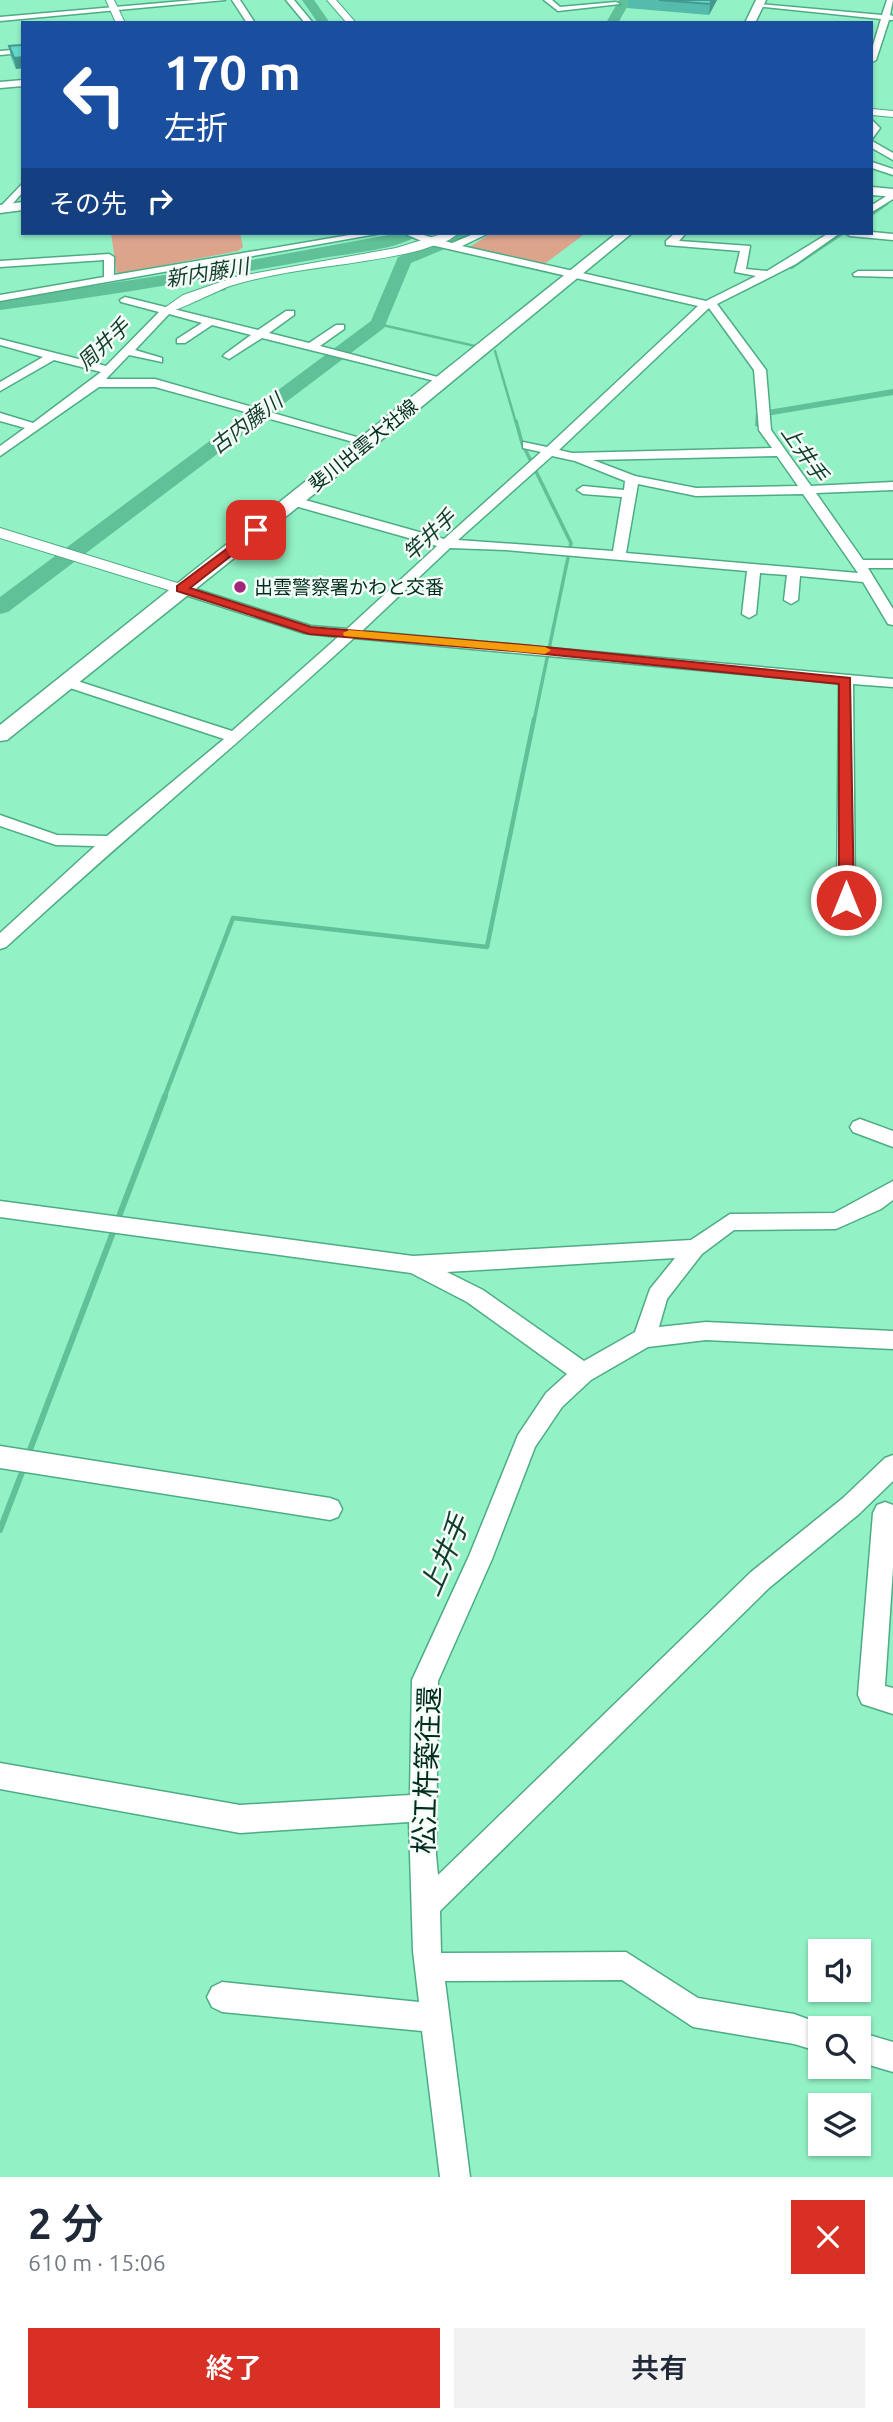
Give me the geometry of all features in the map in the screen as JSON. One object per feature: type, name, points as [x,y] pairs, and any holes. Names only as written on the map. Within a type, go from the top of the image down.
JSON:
[{"type":"main road","points":[[751,21],[760,3]]},
{"type":"main road","points":[[873,191],[893,194]]},
{"type":"main road","points":[[2,209],[21,206]]},
{"type":"main road","name":"斐川出雲大社線","points":[[0,735],[623,235]]},
{"type":"street","points":[[0,19],[112,5],[221,0]]},
{"type":"street","points":[[236,0],[250,21]]},
{"type":"street","points":[[290,0],[307,21]]},
{"type":"street","points":[[331,0],[350,21]]},
{"type":"street","points":[[548,0],[558,9],[599,2],[616,4]]},
{"type":"street","points":[[873,57],[889,17],[891,0]]},
{"type":"street","points":[[760,3],[889,17]]},
{"type":"street","points":[[112,5],[120,21]]},
{"type":"street","points":[[0,53],[21,51]]},
{"type":"street","points":[[0,85],[21,83]]},
{"type":"street","points":[[873,112],[893,114]]},
{"type":"street","points":[[873,145],[893,157]]},
{"type":"street","points":[[873,165],[893,172]]},
{"type":"street","points":[[2,209],[21,188]]},
{"type":"street","points":[[873,208],[893,194]]},
{"type":"street","points":[[0,298],[366,235]]},
{"type":"street","points":[[414,235],[452,247],[710,305],[760,370],[765,430],[859,564],[893,621]]},
{"type":"street","points":[[4,456],[29,445],[16,440],[96,383],[166,311],[208,288],[249,276],[396,252],[448,235]]},
{"type":"street","points":[[452,247],[479,235]]},
{"type":"street","points":[[679,235],[670,243],[746,248],[740,272],[769,274]]},
{"type":"street","points":[[716,246],[719,235]]},
{"type":"street","points":[[0,943],[111,841],[351,634],[446,544],[550,452],[703,307],[769,274],[832,235]]},
{"type":"street","points":[[866,235],[890,238]]},
{"type":"street","points":[[0,264],[108,257],[109,280]]},
{"type":"street","points":[[232,259],[249,276]]},
{"type":"street","points":[[858,274],[893,274]]},
{"type":"street","points":[[125,300],[443,380]]},
{"type":"street","points":[[229,356],[290,313]]},
{"type":"street","points":[[181,341],[210,322]]},
{"type":"street","points":[[313,346],[340,327]]},
{"type":"street","points":[[0,342],[108,370]]},
{"type":"street","points":[[127,352],[158,360]]},
{"type":"street","points":[[0,387],[52,356]]},
{"type":"street","points":[[96,383],[155,383],[368,442]]},
{"type":"street","points":[[0,417],[35,427]]},
{"type":"street","points":[[527,445],[572,457],[632,479],[696,492],[893,486]]},
{"type":"street","points":[[572,457],[779,452]]},
{"type":"street","points":[[619,556],[632,479]]},
{"type":"street","points":[[583,490],[629,494]]},
{"type":"street","points":[[293,501],[446,544],[506,545],[867,578]]},
{"type":"street","points":[[0,533],[309,630],[845,681],[893,683]]},
{"type":"street","points":[[859,564],[893,564]]},
{"type":"street","points":[[749,614],[754,568]]},
{"type":"street","points":[[791,600],[794,572]]},
{"type":"street","points":[[845,681],[846,900]]},
{"type":"street","points":[[66,682],[234,737]]},
{"type":"street","points":[[0,820],[56,841],[111,841]]},
{"type":"street","points":[[859,1127],[893,1139]]},
{"type":"street","points":[[893,1189],[874,1203],[836,1221],[730,1222],[695,1248],[658,1295],[644,1338],[706,1331],[893,1340]]},
{"type":"street","points":[[0,1209],[413,1265],[466,1259],[695,1248]]},
{"type":"street","points":[[413,1265],[475,1296],[583,1373]]},
{"type":"street","name":"松江杵築往還","points":[[455,2177],[429,1968],[422,1855],[425,1680],[480,1559],[526,1441],[554,1400],[583,1373],[644,1338]]},
{"type":"street","points":[[0,1457],[330,1509]]},
{"type":"street","points":[[426,1906],[761,1580],[852,1506],[893,1466]]},
{"type":"street","points":[[852,1506],[889,1514],[871,1696],[893,1700]]},
{"type":"street","points":[[0,1776],[240,1819],[424,1808]]},
{"type":"street","points":[[429,1968],[626,1966],[693,2012],[808,2033]]},
{"type":"street","points":[[222,1997],[435,2018]]},
{"type":"street","points":[[871,2051],[893,2057]]},
{"type":"shaded area","points":[[111,235],[240,235],[243,247],[238,251],[117,274]]},
{"type":"shaded area","points":[[489,235],[583,235],[543,265],[466,249]]},
{"type":"building","points":[[659,0],[712,0],[710,4]]},
{"type":"building","points":[[21,45],[21,57],[14,58],[9,46]]},
{"type":"waterway","name":"新内藤川","points":[[308,0],[323,21]]},
{"type":"waterway","name":"古内藤川","points":[[613,21],[625,0]]},
{"type":"waterway","name":"竿井手","points":[[873,212],[885,204]]},
{"type":"waterway","name":"周井手","points":[[0,305],[247,267],[394,240],[407,235]]},
{"type":"waterway","name":"古内藤川","points":[[0,607],[378,324],[404,260],[466,235]]},
{"type":"waterway","name":"竿井手","points":[[789,267],[838,235]]},
{"type":"waterway","name":"周井手","points":[[198,295],[209,290],[221,290],[209,272]]},
{"type":"waterway","points":[[378,324],[475,346]]},
{"type":"waterway","points":[[495,351],[516,423]]},
{"type":"waterway","name":"上井手","points":[[761,426],[760,414],[893,392]]},
{"type":"waterway","points":[[516,421],[522,443],[571,543],[534,721]]},
{"type":"waterway","points":[[164,1098],[233,918],[487,947],[534,719]]},
{"type":"waterway","points":[[28,1455],[165,1096]]},
{"type":"waterway","points":[[0,1530],[24,1467]]},
{"type":"slow traffic","points":[[349,633],[545,650]]},
{"type":"place","name":"出雲警察署かわと交番","points":[[240,587]]},
{"type":"route","points":[[256,530],[181,589],[309,630],[525,648],[845,681],[846,900]]}]
